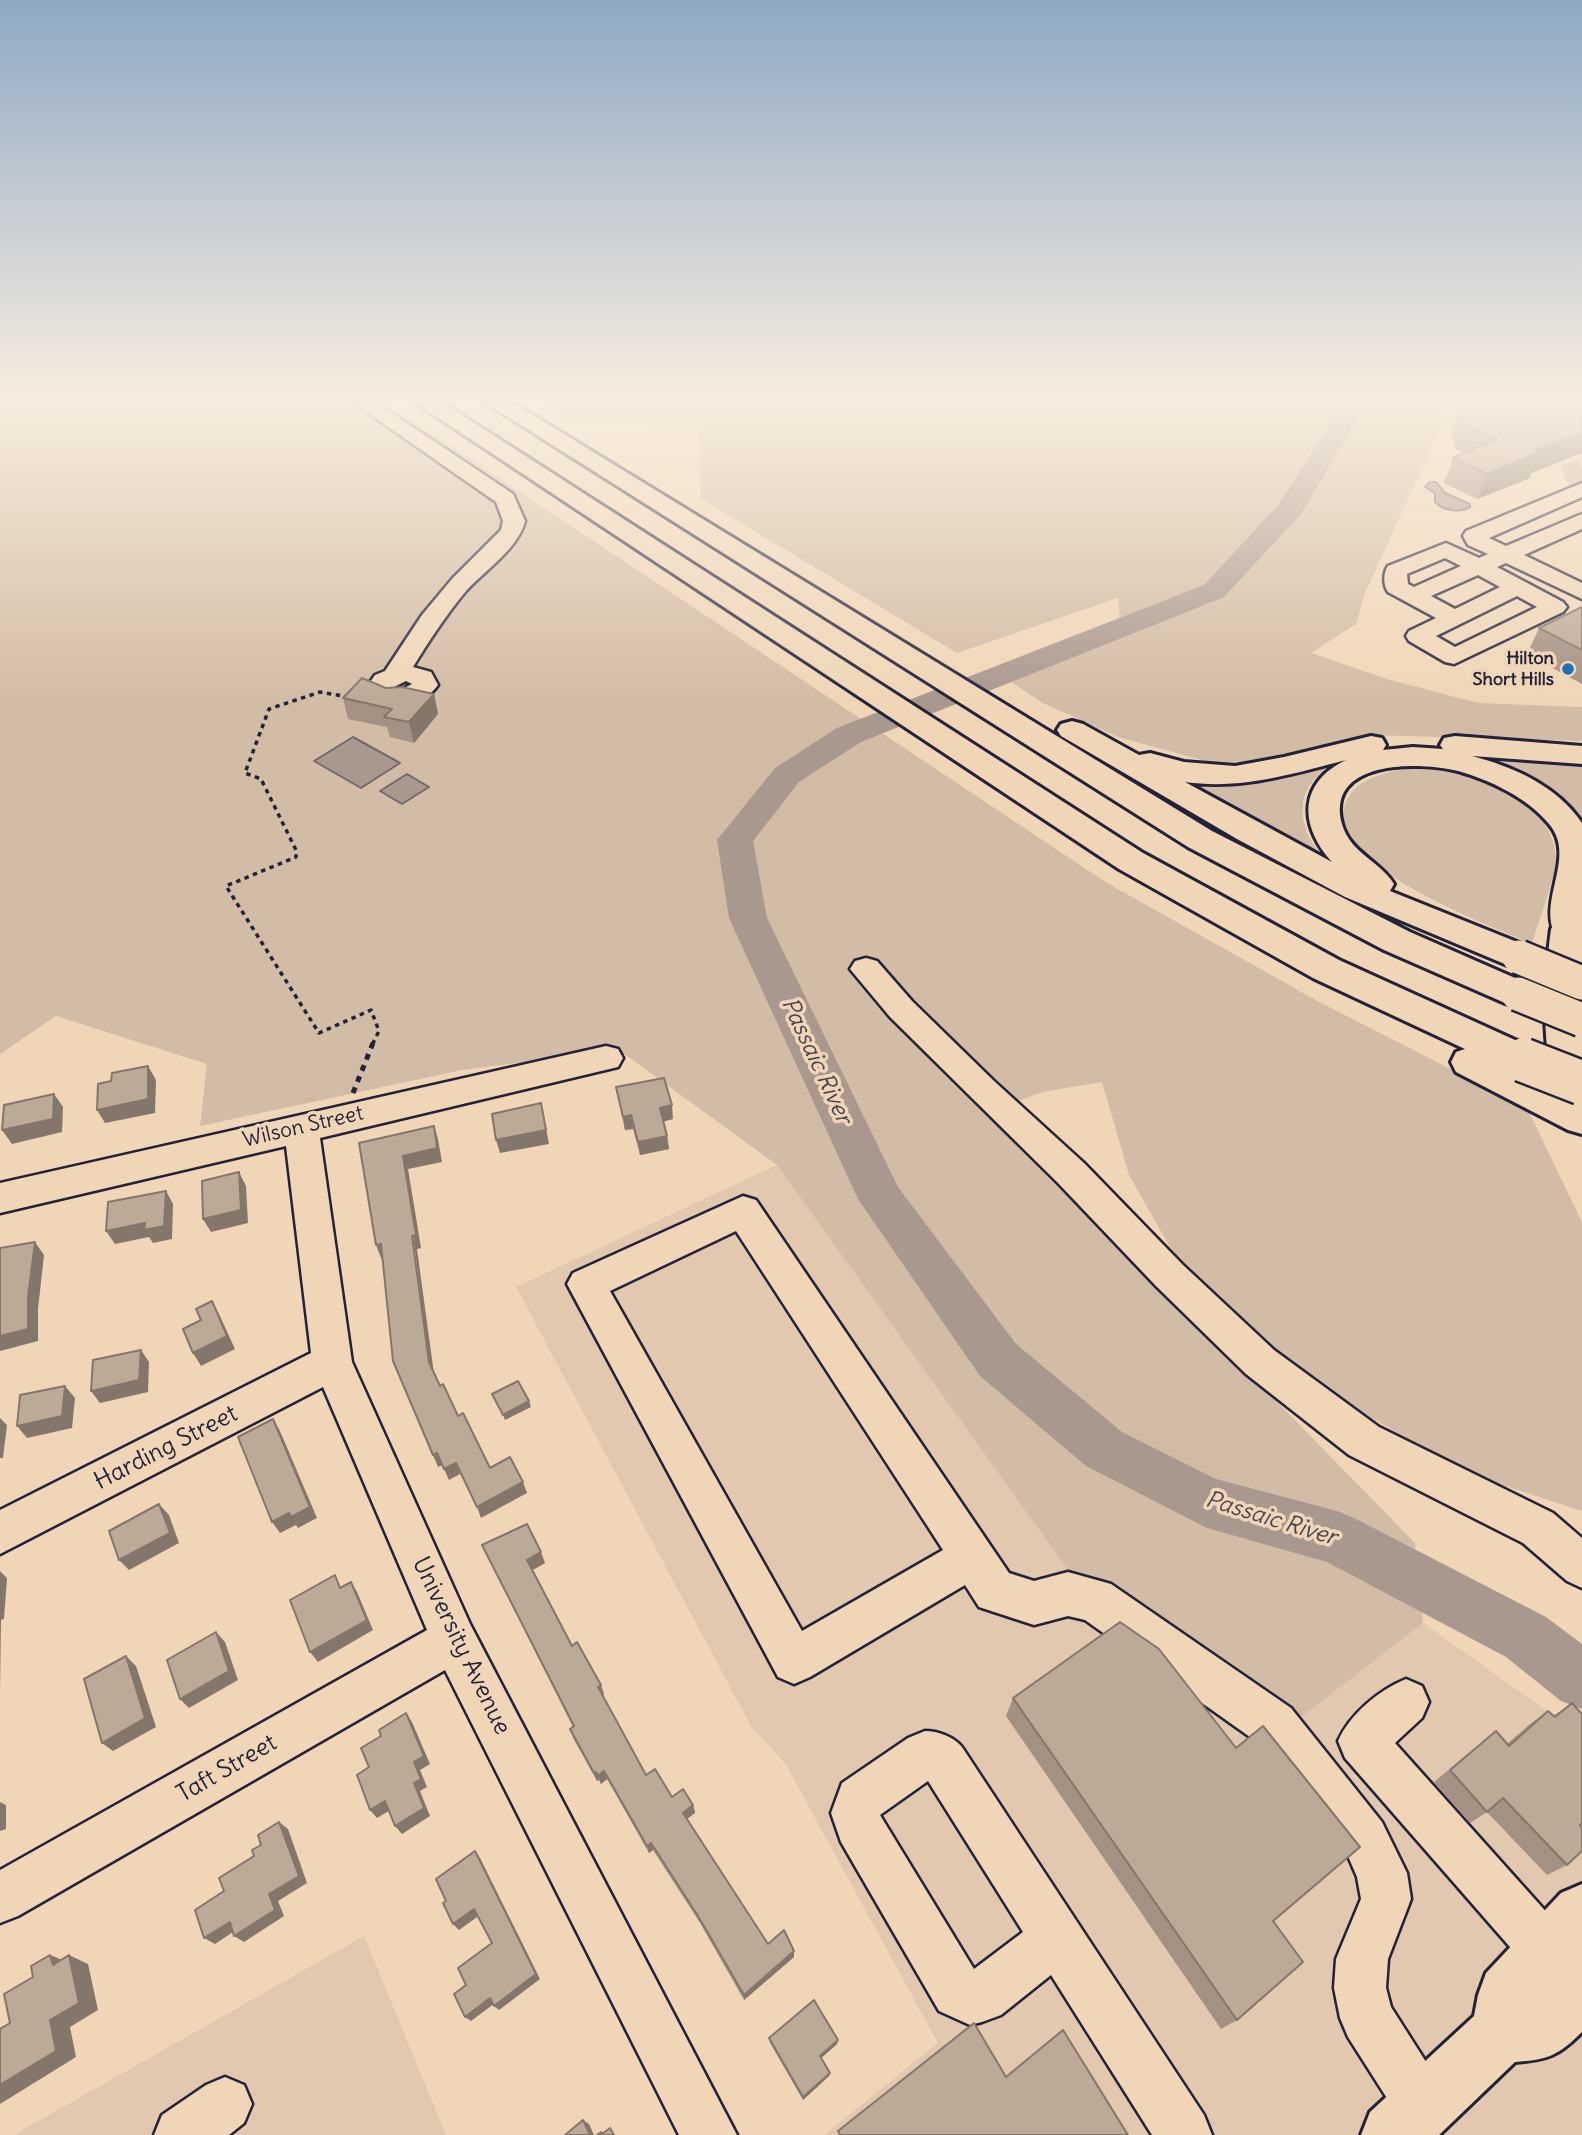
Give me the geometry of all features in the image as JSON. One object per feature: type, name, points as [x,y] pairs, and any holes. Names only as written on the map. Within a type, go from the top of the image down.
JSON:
[{"type":"main road","points":[[567,501],[1131,860],[1326,969],[1355,1003],[1527,1077],[1582,1119]]},
{"type":"main road","points":[[653,501],[992,698],[1143,805],[1252,867],[1397,941],[1582,1020]]},
{"type":"main road","points":[[992,698],[1162,767],[1214,778],[1258,773],[1354,749],[1396,742],[1582,755]]},
{"type":"main road","points":[[1076,732],[1186,799],[1313,867],[1406,912],[1582,983]]},
{"type":"main road","points":[[1464,934],[1372,881],[1338,850],[1326,830],[1322,812],[1326,792],[1337,778],[1357,766],[1383,759],[1423,757],[1476,766],[1528,790],[1560,816],[1573,834],[1578,850],[1578,867],[1567,909],[1575,925],[1563,963],[1564,1019],[1569,1060],[1582,1112]]},
{"type":"main road","points":[[1527,1077],[1582,1083]]},
{"type":"main road","points":[[1408,2121],[1502,2032],[1540,2030],[1571,1952]]},
{"type":"street","points":[[396,674],[430,620],[510,532],[514,521],[506,501]]},
{"type":"street","points":[[1479,566],[1558,501]]},
{"type":"street","points":[[1547,511],[1582,520]]},
{"type":"street","points":[[1499,548],[1582,520]]},
{"type":"street","points":[[1499,548],[1582,592]]},
{"type":"street","points":[[1454,618],[1396,587],[1396,571],[1446,550],[1479,566],[1518,587],[1555,607],[1454,657],[1418,636],[1518,587]]},
{"type":"street","points":[[866,969],[901,1009],[982,1090],[1071,1173],[1169,1275],[1260,1362],[1364,1441],[1538,1528],[1582,1566]]},
{"type":"street","name":"Wilson Street","points":[[0,1198],[606,1058]]},
{"type":"street","name":"University Avenue","points":[[301,1127],[332,1362],[454,1640],[709,2135]]},
{"type":"street","points":[[972,1557],[794,1661],[586,1284],[743,1211],[995,1591],[1034,1603],[1068,1594],[1095,1600],[1273,1725],[1377,1857],[1386,1899],[1362,1959],[1360,1988],[1367,2018],[1408,2121]]},
{"type":"street","name":"Harding Street","points":[[0,1533],[332,1362]]},
{"type":"street","name":"Taft Street","points":[[0,1898],[454,1640]]},
{"type":"street","points":[[1406,1702],[1362,1741],[1571,1952]]},
{"type":"street","points":[[1057,1938],[982,1996],[970,1998],[958,1992],[858,1825],[855,1813],[859,1800],[920,1757],[929,1754],[939,1757],[1057,1938],[1184,2135]]},
{"type":"street","points":[[182,2135],[225,2104]]},
{"type":"path","points":[[354,1115],[352,1098],[379,1031],[376,1018],[371,1010],[319,1033],[226,886],[296,857],[296,850],[261,779],[245,772],[269,709],[320,692],[358,698]]},
{"type":"shaded area","points":[[0,501],[533,501],[1107,883],[1323,1004],[1527,1108],[1582,1222],[1582,1511],[1466,1473],[1336,1397],[1188,1279],[1129,1175],[1102,1082],[1042,1092],[993,1111],[1415,1543],[1423,1623],[1299,1719],[1073,1577],[777,1165],[619,1050],[462,1070],[200,1126],[207,1064],[56,1016],[0,1054]]},
{"type":"shaded area","points":[[704,501],[1407,501],[1365,593],[1356,624],[1311,653],[1387,679],[1478,703],[1582,707],[1582,741],[1367,735],[1235,769],[1118,737],[1043,703],[1011,682],[1121,635],[1118,598],[957,653]]},
{"type":"shaded area","points":[[1462,501],[1470,504],[1470,507],[1447,509],[1435,502]]},
{"type":"shaded area","points":[[353,737],[400,763],[361,788],[314,761]]},
{"type":"shaded area","points":[[1474,753],[1582,762],[1582,828],[1470,757]]},
{"type":"shaded area","points":[[1330,763],[1336,765],[1319,775],[1309,786],[1303,807],[1306,828],[1310,839],[1323,856],[1321,858],[1175,777],[1236,783],[1272,778]]},
{"type":"shaded area","points":[[1428,766],[1488,784],[1508,794],[1526,805],[1541,819],[1551,836],[1556,863],[1532,944],[1415,890],[1384,870],[1359,849],[1345,827],[1345,805],[1358,786],[1380,775]]},
{"type":"shaded area","points":[[407,774],[429,787],[402,804],[380,791]]},
{"type":"shaded area","points":[[777,1165],[1073,1577],[1299,1719],[1423,1623],[1582,1736],[1582,2135],[824,2135],[938,2043],[785,1763],[752,1728],[516,1287]]},
{"type":"shaded area","points":[[364,1936],[446,2135],[14,2135]]},
{"type":"building","points":[[1582,607],[1582,650],[1539,628]]},
{"type":"building","points":[[362,678],[386,688],[402,687],[434,694],[409,722],[384,717],[392,709],[343,698]]},
{"type":"building","points":[[148,1066],[148,1099],[97,1110],[98,1084],[111,1081],[112,1073]]},
{"type":"building","points":[[664,1078],[672,1105],[660,1108],[667,1136],[638,1142],[631,1115],[623,1117],[616,1087]]},
{"type":"building","points":[[54,1094],[53,1119],[2,1130],[4,1105]]},
{"type":"building","points":[[541,1103],[546,1130],[496,1140],[492,1114]]},
{"type":"building","points":[[434,1126],[437,1148],[403,1156],[416,1235],[412,1236],[429,1362],[458,1416],[463,1413],[490,1468],[510,1457],[523,1482],[477,1507],[456,1463],[444,1469],[437,1453],[433,1455],[393,1361],[381,1244],[376,1245],[359,1143]]},
{"type":"building","points":[[239,1172],[241,1210],[203,1219],[202,1181]]},
{"type":"building","points":[[166,1191],[164,1226],[144,1230],[145,1223],[106,1231],[108,1202]]},
{"type":"building","points":[[35,1242],[28,1297],[28,1329],[0,1336],[0,1248]]},
{"type":"building","points":[[212,1301],[227,1336],[193,1353],[183,1329],[201,1320],[196,1309]]},
{"type":"building","points":[[141,1350],[139,1380],[91,1391],[93,1360]]},
{"type":"building","points":[[518,1381],[529,1401],[503,1415],[492,1394]]},
{"type":"building","points":[[65,1386],[62,1416],[17,1426],[20,1395]]},
{"type":"building","points":[[273,1419],[310,1507],[291,1517],[289,1513],[272,1522],[238,1437]]},
{"type":"building","points":[[159,1504],[170,1533],[119,1560],[109,1531]]},
{"type":"building","points":[[527,1524],[541,1552],[527,1560],[572,1646],[577,1642],[601,1685],[598,1687],[646,1775],[655,1769],[672,1797],[683,1789],[693,1805],[683,1813],[768,1944],[784,1930],[794,1951],[744,1995],[651,1843],[647,1846],[604,1771],[598,1776],[594,1773],[570,1729],[574,1726],[482,1545]]},
{"type":"building","points":[[335,1575],[340,1588],[351,1582],[367,1620],[310,1652],[290,1600]]},
{"type":"building","points":[[1120,1622],[1159,1649],[1236,1748],[1263,1726],[1360,1847],[1273,1921],[1303,1962],[1237,2020],[1013,1698]]},
{"type":"building","points":[[216,1632],[229,1671],[180,1699],[167,1660]]},
{"type":"building","points":[[126,1656],[145,1718],[102,1743],[84,1679]]},
{"type":"building","points":[[1572,1703],[1582,1714],[1582,1851],[1567,1865],[1503,1798],[1487,1812],[1450,1770],[1496,1731],[1509,1746],[1548,1711],[1555,1717]]},
{"type":"building","points":[[406,1713],[424,1756],[414,1762],[421,1779],[414,1783],[424,1808],[395,1826],[385,1801],[370,1810],[357,1775],[369,1767],[361,1748],[381,1736],[379,1730]]},
{"type":"building","points":[[279,1822],[299,1876],[269,1894],[275,1910],[234,1936],[230,1922],[204,1938],[195,1910],[224,1891],[219,1878],[254,1856],[252,1850],[261,1845],[258,1835]]},
{"type":"building","points":[[475,1851],[536,1974],[494,2006],[490,1998],[465,2017],[454,1994],[466,1985],[458,1968],[492,1943],[474,1909],[453,1924],[436,1879]]},
{"type":"building","points":[[50,1955],[53,1965],[69,1955],[79,2003],[50,2020],[56,2051],[0,2085],[0,2029],[10,2023],[4,1994],[33,1977],[31,1966]]},
{"type":"building","points":[[814,2000],[838,2040],[820,2056],[830,2073],[803,2097],[769,2038]]},
{"type":"building","points":[[974,2023],[1006,2077],[1063,2030],[1128,2135],[840,2135],[838,2131]]},
{"type":"building","points":[[583,2120],[590,2135],[565,2135]]},
{"type":"building","points":[[610,2128],[614,2135],[597,2135],[601,2132],[602,2134]]},
{"type":"waterway","name":"Passaic River","points":[[1295,501],[1214,591],[849,735],[787,775],[735,840],[748,918],[881,1199],[998,1360],[1104,1449],[1207,1502],[1337,1538],[1526,1637],[1582,1680]]},
{"type":"place","name":"Hilton Short Hills","points":[[1568,669]]}]
